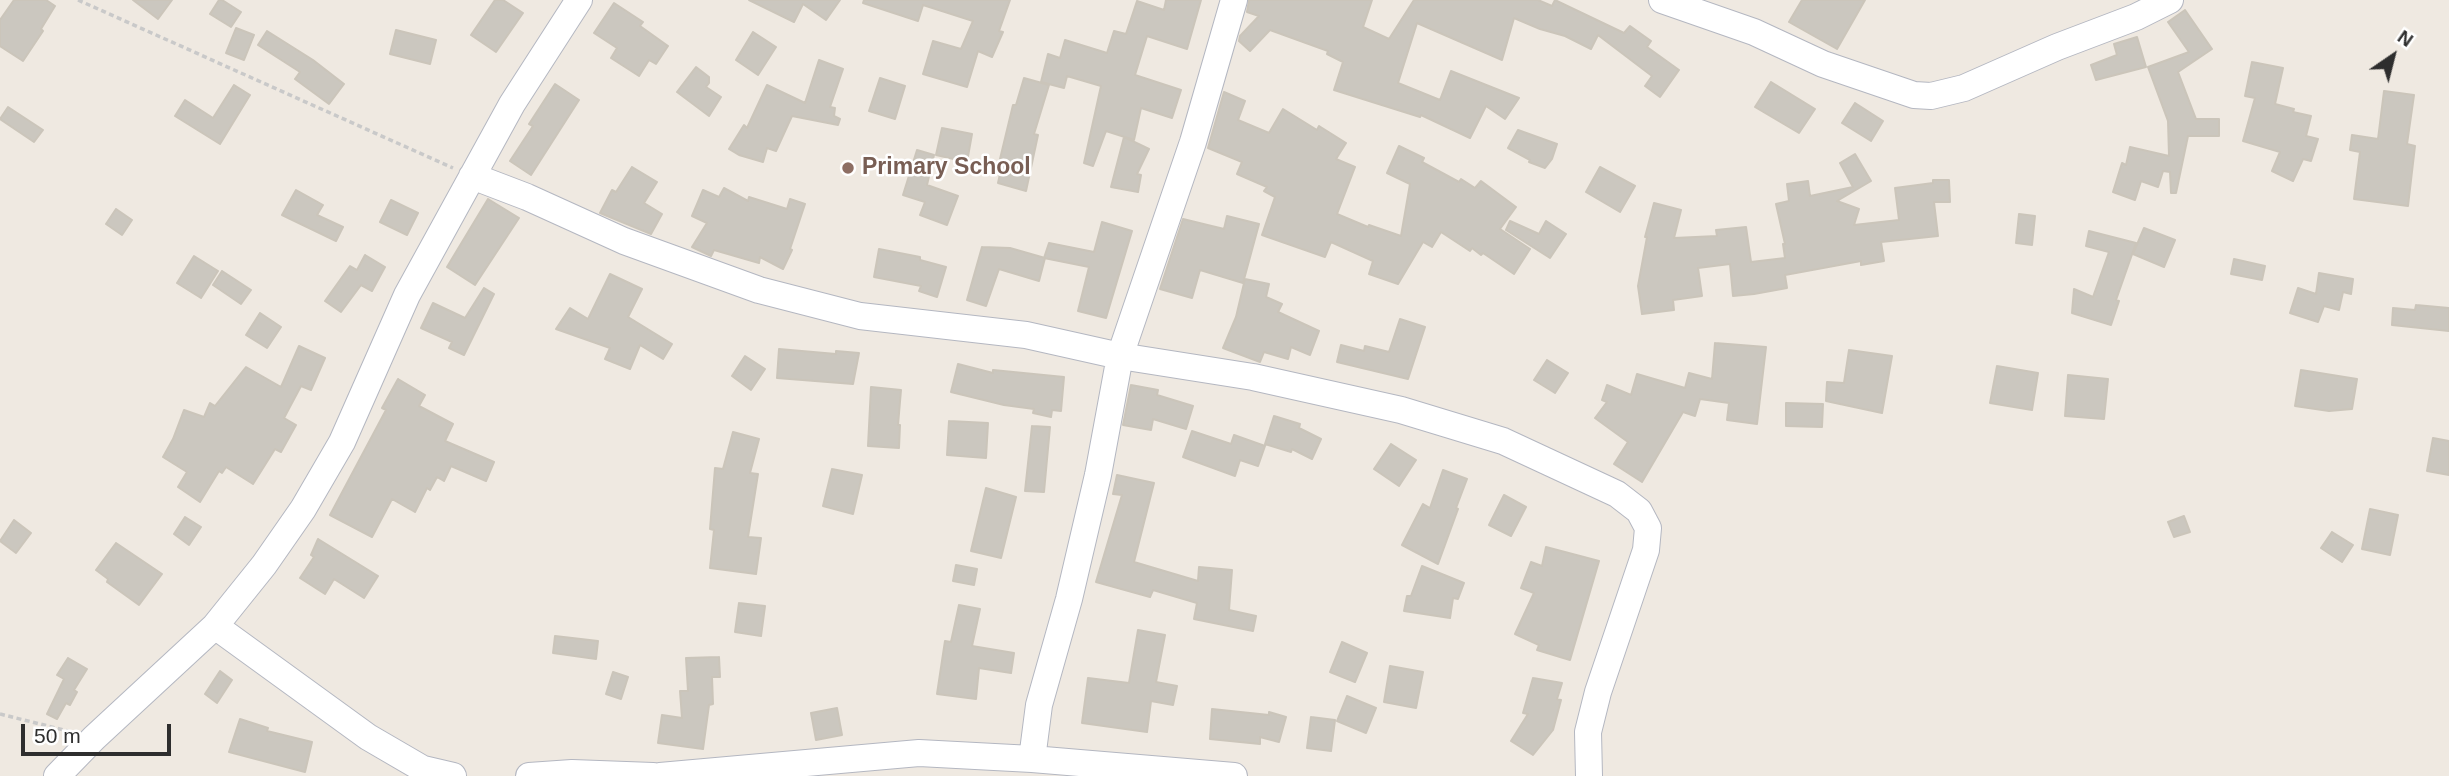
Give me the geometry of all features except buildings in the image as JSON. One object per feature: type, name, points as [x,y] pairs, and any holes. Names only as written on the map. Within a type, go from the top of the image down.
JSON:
[{"type":"street","points":[[57,776],[215,626],[288,532],[342,442],[407,295],[472,176],[512,104],[579,0]]},
{"type":"street","points":[[1032,759],[1039,705],[1075,574],[1098,475],[1120,356],[1193,142],[1234,0]]},
{"type":"street","points":[[1662,0],[1754,32],[1823,64],[1914,95],[1931,96],[1964,88],[2057,47],[2136,17],[2170,0]]},
{"type":"street","points":[[472,176],[527,197],[624,241],[759,290],[860,316],[1026,335],[1120,356],[1253,377],[1414,414],[1503,441],[1617,494],[1640,511],[1648,528],[1646,550],[1598,692],[1588,732],[1589,776]]},
{"type":"street","points":[[215,626],[368,737],[423,769],[453,776]]},
{"type":"street","points":[[660,776],[919,753],[1032,759],[1234,776]]},
{"type":"street","points":[[528,776],[572,773],[653,776]]},
{"type":"path","points":[[78,0],[472,176]]},
{"type":"path","points":[[0,713],[94,738]]},
{"type":"place","name":"Primary School","points":[[848,168]]}]
